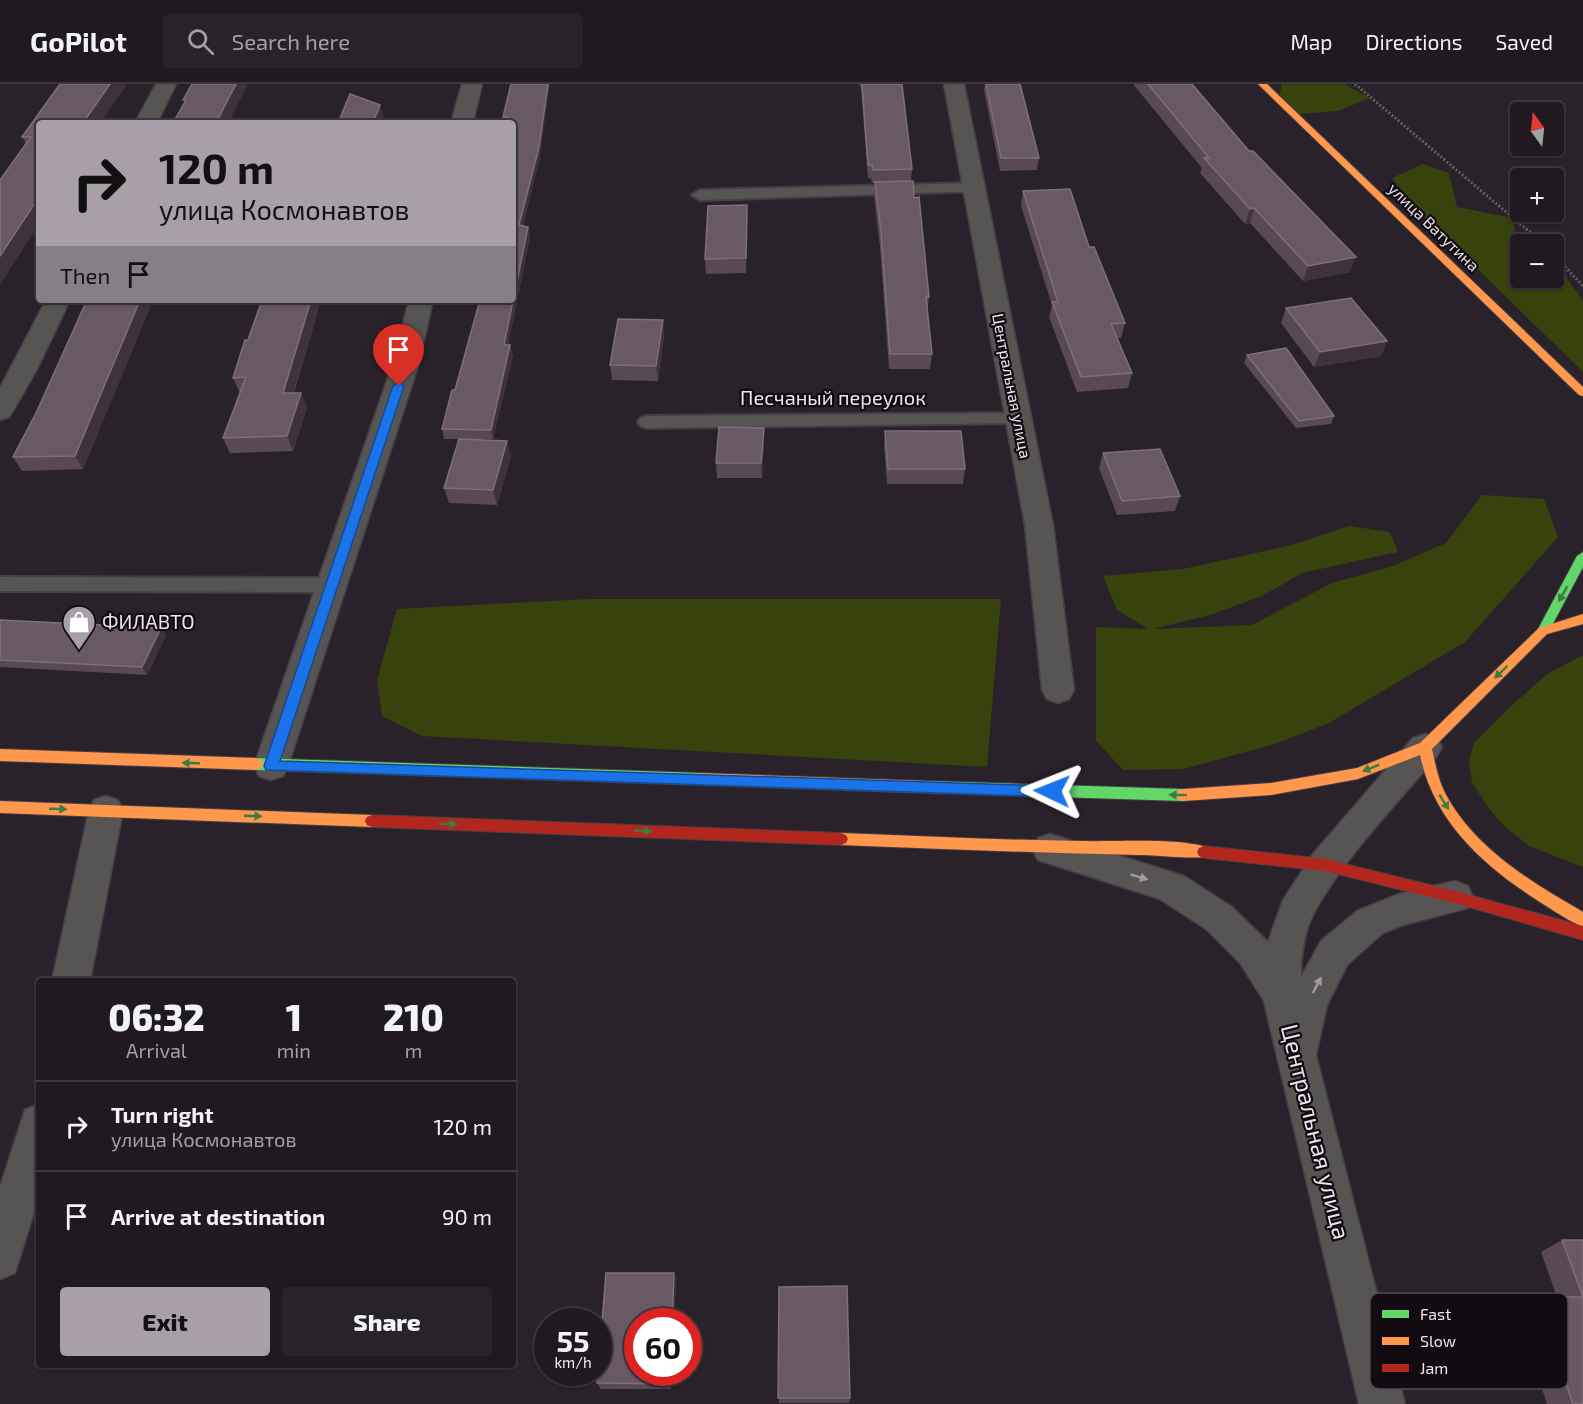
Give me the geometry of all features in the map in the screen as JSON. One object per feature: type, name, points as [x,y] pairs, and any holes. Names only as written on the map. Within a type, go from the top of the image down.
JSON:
[{"type":"main road","name":"улица Ватутина","points":[[1262,84],[1583,393]]},
{"type":"main road","points":[[0,754],[271,766],[1189,795],[1271,789],[1358,773],[1425,747],[1543,631],[1583,556]]},
{"type":"main road","points":[[1543,631],[1583,620]]},
{"type":"main road","points":[[1425,747],[1430,772],[1440,797],[1457,822],[1485,852],[1549,900],[1583,920]]},
{"type":"main road","points":[[0,807],[1043,847],[1177,849],[1325,865],[1455,897],[1583,933]]},
{"type":"street","points":[[148,120],[166,84]]},
{"type":"street","points":[[463,120],[472,84]]},
{"type":"street","name":"Центральная улица","points":[[954,84],[1039,525],[1058,690]]},
{"type":"street","points":[[0,411],[56,303]]},
{"type":"street","points":[[271,766],[406,363],[420,303]]},
{"type":"street","name":"Центральная улица","points":[[1370,1355],[1282,995],[1283,951],[1296,911],[1325,865],[1425,747]]},
{"type":"street","points":[[72,978],[106,810]]},
{"type":"street","points":[[1043,847],[1171,887],[1219,918],[1253,951],[1282,995]]},
{"type":"street","points":[[1298,1061],[1308,1002],[1334,953],[1370,922],[1399,910],[1455,897]]},
{"type":"street","points":[[0,1258],[36,1134]]},
{"type":"street","name":"Центральная улица","points":[[1378,1389],[1382,1404]]},
{"type":"lane","points":[[700,195],[975,188]]},
{"type":"lane","name":"Песчаный переулок","points":[[647,422],[1019,420]]},
{"type":"lane","points":[[0,584],[332,585]]},
{"type":"path","points":[[1355,84],[1532,234]]},
{"type":"path","points":[[1564,266],[1583,286]]},
{"type":"green space","points":[[1282,84],[1344,84],[1370,98],[1338,111],[1299,114],[1279,97]]},
{"type":"green space","points":[[1423,164],[1449,173],[1457,207],[1510,217],[1510,222],[1513,222],[1515,234],[1510,234],[1510,288],[1564,288],[1564,276],[1583,301],[1583,372],[1418,211],[1392,178]]},
{"type":"green space","points":[[1482,495],[1544,499],[1558,537],[1465,642],[1329,723],[1275,744],[1184,769],[1123,770],[1096,741],[1096,627],[1148,629],[1117,610],[1103,576],[1183,569],[1292,545],[1349,526],[1390,532],[1398,552],[1302,573],[1262,596],[1210,615],[1153,629],[1252,625],[1332,583],[1393,566],[1446,543]]},
{"type":"green space","points":[[589,599],[1001,599],[987,767],[422,736],[382,716],[377,680],[397,609]]},
{"type":"green space","points":[[1583,655],[1583,867],[1529,846],[1504,826],[1487,806],[1472,782],[1469,761],[1474,743],[1511,706],[1547,674]]},
{"type":"building","points":[[60,84],[110,84],[85,120],[36,120],[36,202],[0,256],[0,180],[31,137],[22,137]]},
{"type":"building","points":[[192,84],[236,84],[218,120],[175,120],[186,100],[183,100]]},
{"type":"building","points":[[511,84],[548,84],[539,147],[519,225],[528,227],[516,286],[516,120],[508,120],[508,117],[503,117]]},
{"type":"building","points":[[862,84],[902,84],[912,169],[873,170],[872,165],[868,165]]},
{"type":"building","points":[[986,84],[1020,84],[1039,158],[1001,158]]},
{"type":"building","points":[[1148,84],[1192,84],[1249,151],[1253,151],[1356,257],[1308,266],[1254,208],[1250,209],[1204,158],[1209,158]]},
{"type":"building","points":[[350,94],[380,105],[374,120],[339,120]]},
{"type":"building","points":[[913,181],[914,198],[919,197],[932,354],[890,354],[875,182]]},
{"type":"building","points":[[1070,189],[1089,247],[1094,247],[1125,323],[1111,324],[1132,373],[1081,377],[1052,302],[1058,302],[1023,191]]},
{"type":"building","points":[[747,205],[746,258],[705,259],[708,206]]},
{"type":"building","points":[[1351,298],[1387,341],[1320,352],[1286,308]]},
{"type":"building","points":[[86,303],[139,303],[75,456],[13,457],[37,411]]},
{"type":"building","points":[[261,303],[310,303],[283,393],[301,393],[287,436],[223,438],[246,377],[233,378],[245,340],[248,340]]},
{"type":"building","points":[[479,303],[513,303],[504,345],[510,345],[491,430],[442,429],[452,390],[455,390]]},
{"type":"building","points":[[618,319],[663,320],[656,366],[610,365]]},
{"type":"building","points":[[1286,348],[1334,416],[1299,421],[1247,355]]},
{"type":"building","points":[[719,427],[764,428],[761,463],[716,463]]},
{"type":"building","points":[[885,431],[961,431],[965,469],[888,469]]},
{"type":"building","points":[[459,439],[507,441],[493,490],[444,488]]},
{"type":"building","points":[[1160,449],[1180,496],[1122,501],[1103,453]]},
{"type":"building","name":"ФИЛАВТО","points":[[0,620],[161,628],[142,667],[0,660]]},
{"type":"building","points":[[1562,1240],[1583,1240],[1583,1297]]},
{"type":"building","points":[[606,1273],[674,1273],[673,1308],[624,1308],[624,1383],[612,1383],[612,1308],[603,1308]]},
{"type":"building","points":[[847,1286],[850,1398],[778,1398],[779,1287]]},
{"type":"building","points":[[1568,1297],[1583,1297],[1583,1404],[1573,1404],[1568,1389]]},
{"type":"traffic: fast","points":[[1543,631],[1583,556]]},
{"type":"traffic: fast","points":[[256,764],[700,779]]},
{"type":"traffic: fast","points":[[928,787],[1183,795]]},
{"type":"traffic: slow","points":[[1262,84],[1583,393]]},
{"type":"traffic: slow","points":[[1183,795],[1271,789],[1358,773],[1425,747],[1543,631],[1583,619]]},
{"type":"traffic: slow","points":[[1425,747],[1430,771],[1439,795],[1466,834],[1483,851],[1522,882],[1583,920]]},
{"type":"traffic: slow","points":[[0,755],[256,764]]},
{"type":"traffic: slow","points":[[700,779],[928,787]]},
{"type":"traffic: slow","points":[[0,807],[372,821]]},
{"type":"traffic: slow","points":[[841,839],[1043,847],[1177,849],[1204,852]]},
{"type":"traffic: jam","points":[[372,821],[841,839]]},
{"type":"traffic: jam","points":[[1204,852],[1325,865],[1455,897],[1583,933]]},
{"type":"place","name":"ФИЛАВТО","points":[[79,651]]},
{"type":"route","points":[[399,386],[271,766],[1052,791]]}]
